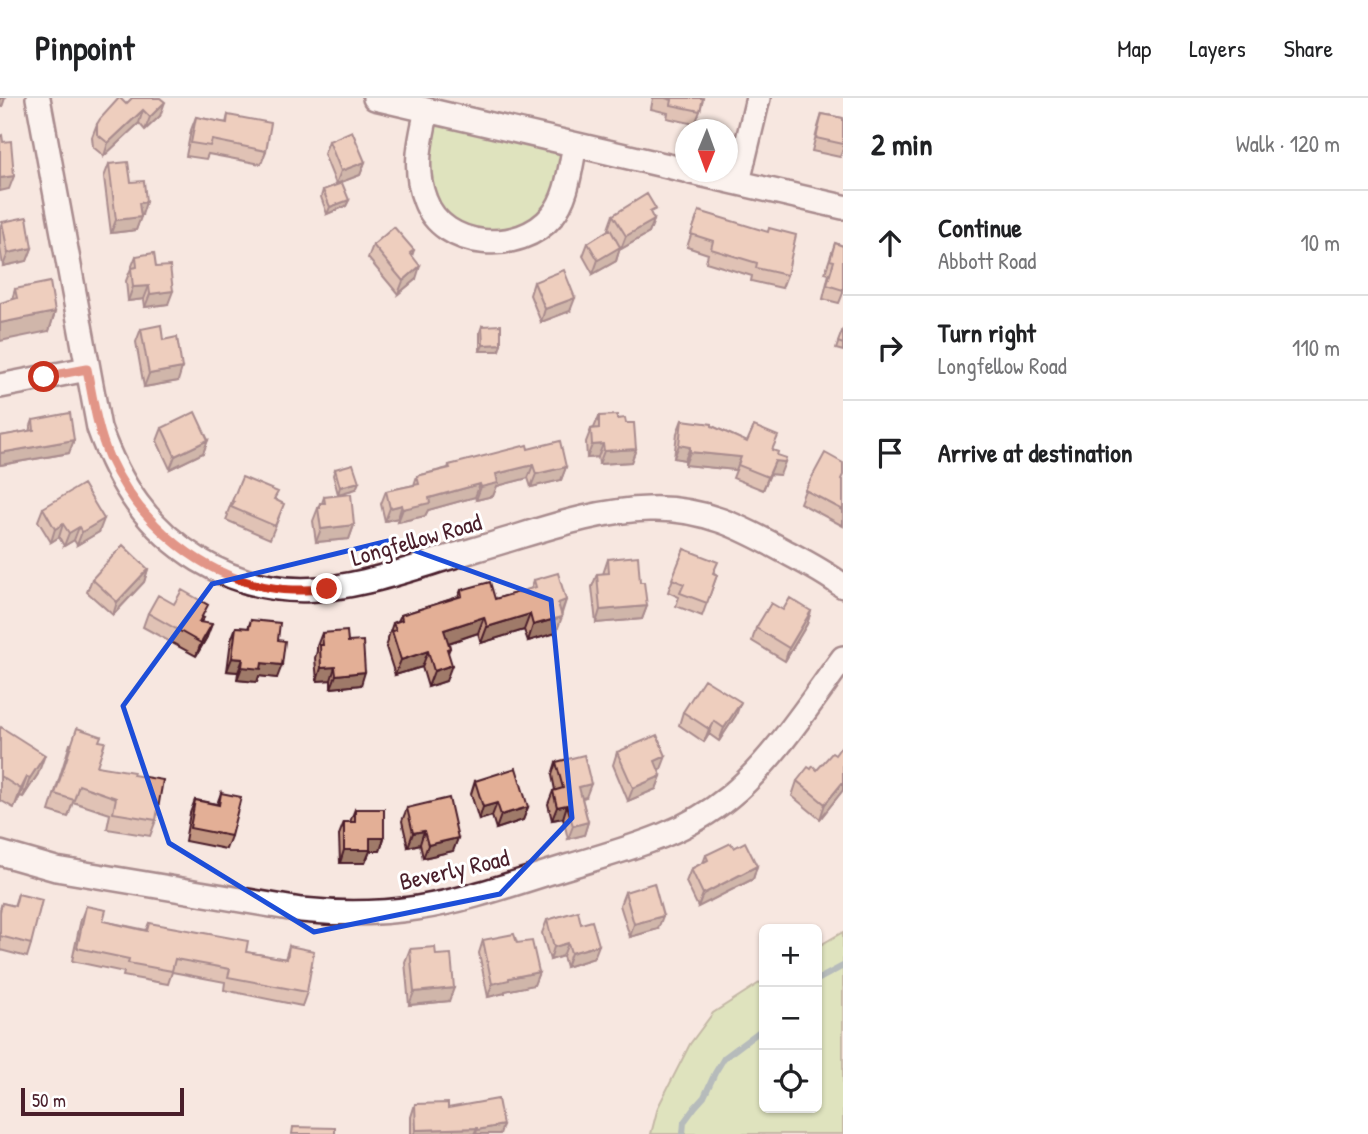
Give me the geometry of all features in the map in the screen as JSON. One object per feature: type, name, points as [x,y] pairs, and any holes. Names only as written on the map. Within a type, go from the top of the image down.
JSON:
[{"type":"street","name":"Longfellow Road","points":[[38,98],[99,428],[109,456],[132,498],[165,535],[185,551],[230,576],[255,584],[300,590],[349,586],[570,521],[623,511],[675,509],[725,520],[843,586]]},
{"type":"street","points":[[375,98],[427,110],[462,108],[575,145],[675,168]]},
{"type":"street","points":[[758,98],[738,182],[843,207]]},
{"type":"street","points":[[427,110],[418,168],[426,202],[432,214],[455,234],[471,240],[506,241],[523,236],[552,217],[567,184],[575,145]]},
{"type":"street","points":[[0,386],[87,369]]},
{"type":"street","name":"Beverly Road","points":[[0,853],[55,869],[329,913],[389,911],[450,901],[639,845],[664,836],[709,812],[730,796],[762,764],[843,658]]},
{"type":"highlighted area","points":[[388,541],[551,600],[572,818],[500,894],[314,932],[169,843],[123,706],[212,584]]},
{"type":"green space","points":[[427,110],[575,145],[560,202],[506,241],[432,214]]},
{"type":"green space","points":[[843,932],[843,1134],[651,1134],[658,1107],[690,1044],[713,1013],[759,983],[759,1113],[822,1113],[822,944]]},
{"type":"building","points":[[119,98],[126,104],[132,98],[160,98],[165,102],[150,117],[143,110],[108,143],[97,134],[97,124]]},
{"type":"building","points":[[665,98],[703,98],[700,111],[671,105],[672,100]]},
{"type":"building","points":[[822,114],[843,118],[843,144],[816,138]]},
{"type":"building","points":[[228,115],[271,123],[266,151],[212,140],[210,146],[191,143],[196,117],[227,123]]},
{"type":"building","points":[[352,131],[365,162],[341,171],[329,141]]},
{"type":"building","points":[[2,135],[3,142],[11,141],[14,176],[0,178],[0,136]]},
{"type":"building","points":[[128,162],[131,182],[144,181],[146,202],[139,203],[141,217],[116,220],[109,164]]},
{"type":"building","points":[[342,183],[349,200],[330,207],[323,190]]},
{"type":"building","points":[[647,194],[656,209],[650,212],[654,220],[626,236],[613,215]]},
{"type":"building","points":[[699,211],[768,232],[769,228],[796,235],[787,275],[756,268],[757,263],[711,249],[713,241],[691,234]]},
{"type":"building","points":[[27,217],[32,248],[8,253],[2,222]]},
{"type":"building","points":[[394,227],[414,250],[410,253],[420,266],[403,281],[373,245]]},
{"type":"building","points":[[610,229],[620,247],[598,260],[588,243]]},
{"type":"building","points":[[835,243],[843,246],[843,290],[827,285],[834,261],[830,260]]},
{"type":"building","points":[[154,253],[156,267],[170,266],[173,291],[150,294],[149,286],[133,287],[131,268],[137,267],[136,256]]},
{"type":"building","points":[[564,270],[575,298],[545,309],[534,282]]},
{"type":"building","points":[[50,282],[55,312],[0,323],[0,303],[17,298],[15,289]]},
{"type":"building","points":[[161,325],[163,340],[177,337],[182,368],[149,374],[141,329]]},
{"type":"building","points":[[501,325],[501,344],[483,345],[482,326]]},
{"type":"building","points":[[843,329],[843,344],[838,342]]},
{"type":"building","points":[[195,412],[208,440],[175,456],[162,428]]},
{"type":"building","points":[[70,413],[74,440],[0,453],[0,436],[34,430],[33,420]]},
{"type":"building","points":[[617,415],[617,419],[625,418],[626,423],[634,423],[636,449],[604,451],[603,444],[592,445],[591,429],[599,428],[599,416]]},
{"type":"building","points":[[682,420],[712,424],[747,442],[754,426],[778,436],[772,450],[786,458],[785,462],[775,461],[768,477],[738,465],[741,457],[690,452],[690,447],[679,445]]},
{"type":"building","points":[[560,441],[566,467],[536,474],[533,465],[496,474],[498,483],[481,487],[480,484],[429,498],[430,503],[403,509],[402,505],[390,508],[386,491],[419,484],[417,476],[527,445],[528,449]]},
{"type":"building","points":[[825,453],[843,463],[843,510],[805,490]]},
{"type":"building","points":[[353,464],[359,482],[340,487],[335,469]]},
{"type":"building","points":[[242,477],[278,492],[274,499],[284,504],[275,526],[231,507]]},
{"type":"building","points":[[83,484],[104,519],[82,532],[79,527],[69,533],[63,524],[55,529],[43,508]]},
{"type":"building","points":[[351,494],[354,525],[321,529],[318,508],[320,503],[325,503],[324,497]]},
{"type":"building","points":[[123,545],[148,569],[117,602],[92,579]]},
{"type":"building","points":[[684,549],[718,562],[713,573],[717,575],[707,603],[680,593],[684,584],[672,579]]},
{"type":"building","points":[[638,556],[640,582],[644,582],[647,606],[600,610],[597,574],[609,573],[608,559]]},
{"type":"building","points":[[558,573],[566,600],[558,603],[562,617],[533,625],[530,614],[487,627],[484,617],[444,630],[452,665],[434,671],[428,651],[401,660],[392,631],[396,630],[393,623],[402,620],[401,615],[462,596],[461,590],[490,582],[495,599],[536,587],[534,580]]},
{"type":"building","points":[[182,590],[208,605],[199,622],[212,624],[201,643],[148,613],[158,595],[174,604]]},
{"type":"building","points":[[790,598],[811,611],[789,648],[756,628],[771,603],[783,610]]},
{"type":"building","points":[[251,620],[280,623],[278,640],[285,641],[282,665],[262,663],[261,669],[242,667],[243,659],[232,658],[236,627],[249,628]]},
{"type":"building","points":[[347,631],[348,642],[363,641],[365,672],[336,675],[335,667],[321,668],[322,633]]},
{"type":"building","points":[[704,679],[741,702],[724,728],[714,721],[709,729],[683,712]]},
{"type":"building","points":[[1,727],[45,755],[21,789],[0,776]]},
{"type":"building","points":[[77,728],[101,736],[99,741],[105,742],[97,766],[163,780],[156,820],[113,813],[116,798],[79,785],[74,800],[55,794]]},
{"type":"building","points":[[657,735],[666,756],[655,761],[661,776],[633,788],[617,752]]},
{"type":"building","points":[[843,744],[843,782],[825,804],[797,781],[808,767],[811,769],[813,766],[817,770],[832,753],[835,755]]},
{"type":"building","points":[[584,755],[591,784],[579,787],[588,822],[573,826],[567,805],[557,807],[553,791],[563,788],[556,762]]},
{"type":"building","points":[[516,768],[528,807],[501,815],[497,803],[483,807],[475,781]]},
{"type":"building","points":[[221,793],[241,797],[231,836],[190,828],[195,800],[219,805]]},
{"type":"building","points":[[449,798],[458,838],[428,845],[424,831],[413,833],[407,808]]},
{"type":"building","points":[[355,809],[384,809],[384,838],[370,838],[370,850],[344,850],[344,822],[355,822]]},
{"type":"building","points":[[745,842],[757,866],[703,894],[691,869],[708,860],[706,855],[731,843],[734,848]]},
{"type":"building","points":[[654,883],[663,916],[634,924],[625,892]]},
{"type":"building","points":[[18,894],[42,900],[31,944],[0,936],[2,903],[15,906]]},
{"type":"building","points":[[86,906],[106,910],[103,921],[147,931],[149,923],[248,941],[246,952],[287,959],[289,946],[314,951],[307,992],[228,977],[230,969],[175,959],[172,971],[128,963],[129,959],[77,948]]},
{"type":"building","points":[[578,911],[581,924],[592,921],[599,945],[571,953],[568,943],[554,947],[547,920]]},
{"type":"building","points":[[514,934],[517,943],[532,941],[539,972],[492,984],[483,940]]},
{"type":"building","points":[[435,947],[436,955],[451,954],[454,988],[414,992],[410,949]]},
{"type":"building","points":[[498,1099],[503,1125],[477,1130],[416,1130],[415,1104],[448,1103],[448,1108]]},
{"type":"building","points":[[293,1127],[335,1128],[335,1134],[292,1134]]},
{"type":"waterway","points":[[822,977],[843,966]]},
{"type":"waterway","points":[[683,1134],[684,1122],[704,1097],[724,1058],[759,1032]]},
{"type":"route","points":[[44,377],[87,369],[99,428],[120,478],[148,517],[185,551],[230,576],[255,584],[279,589],[327,589]]}]
